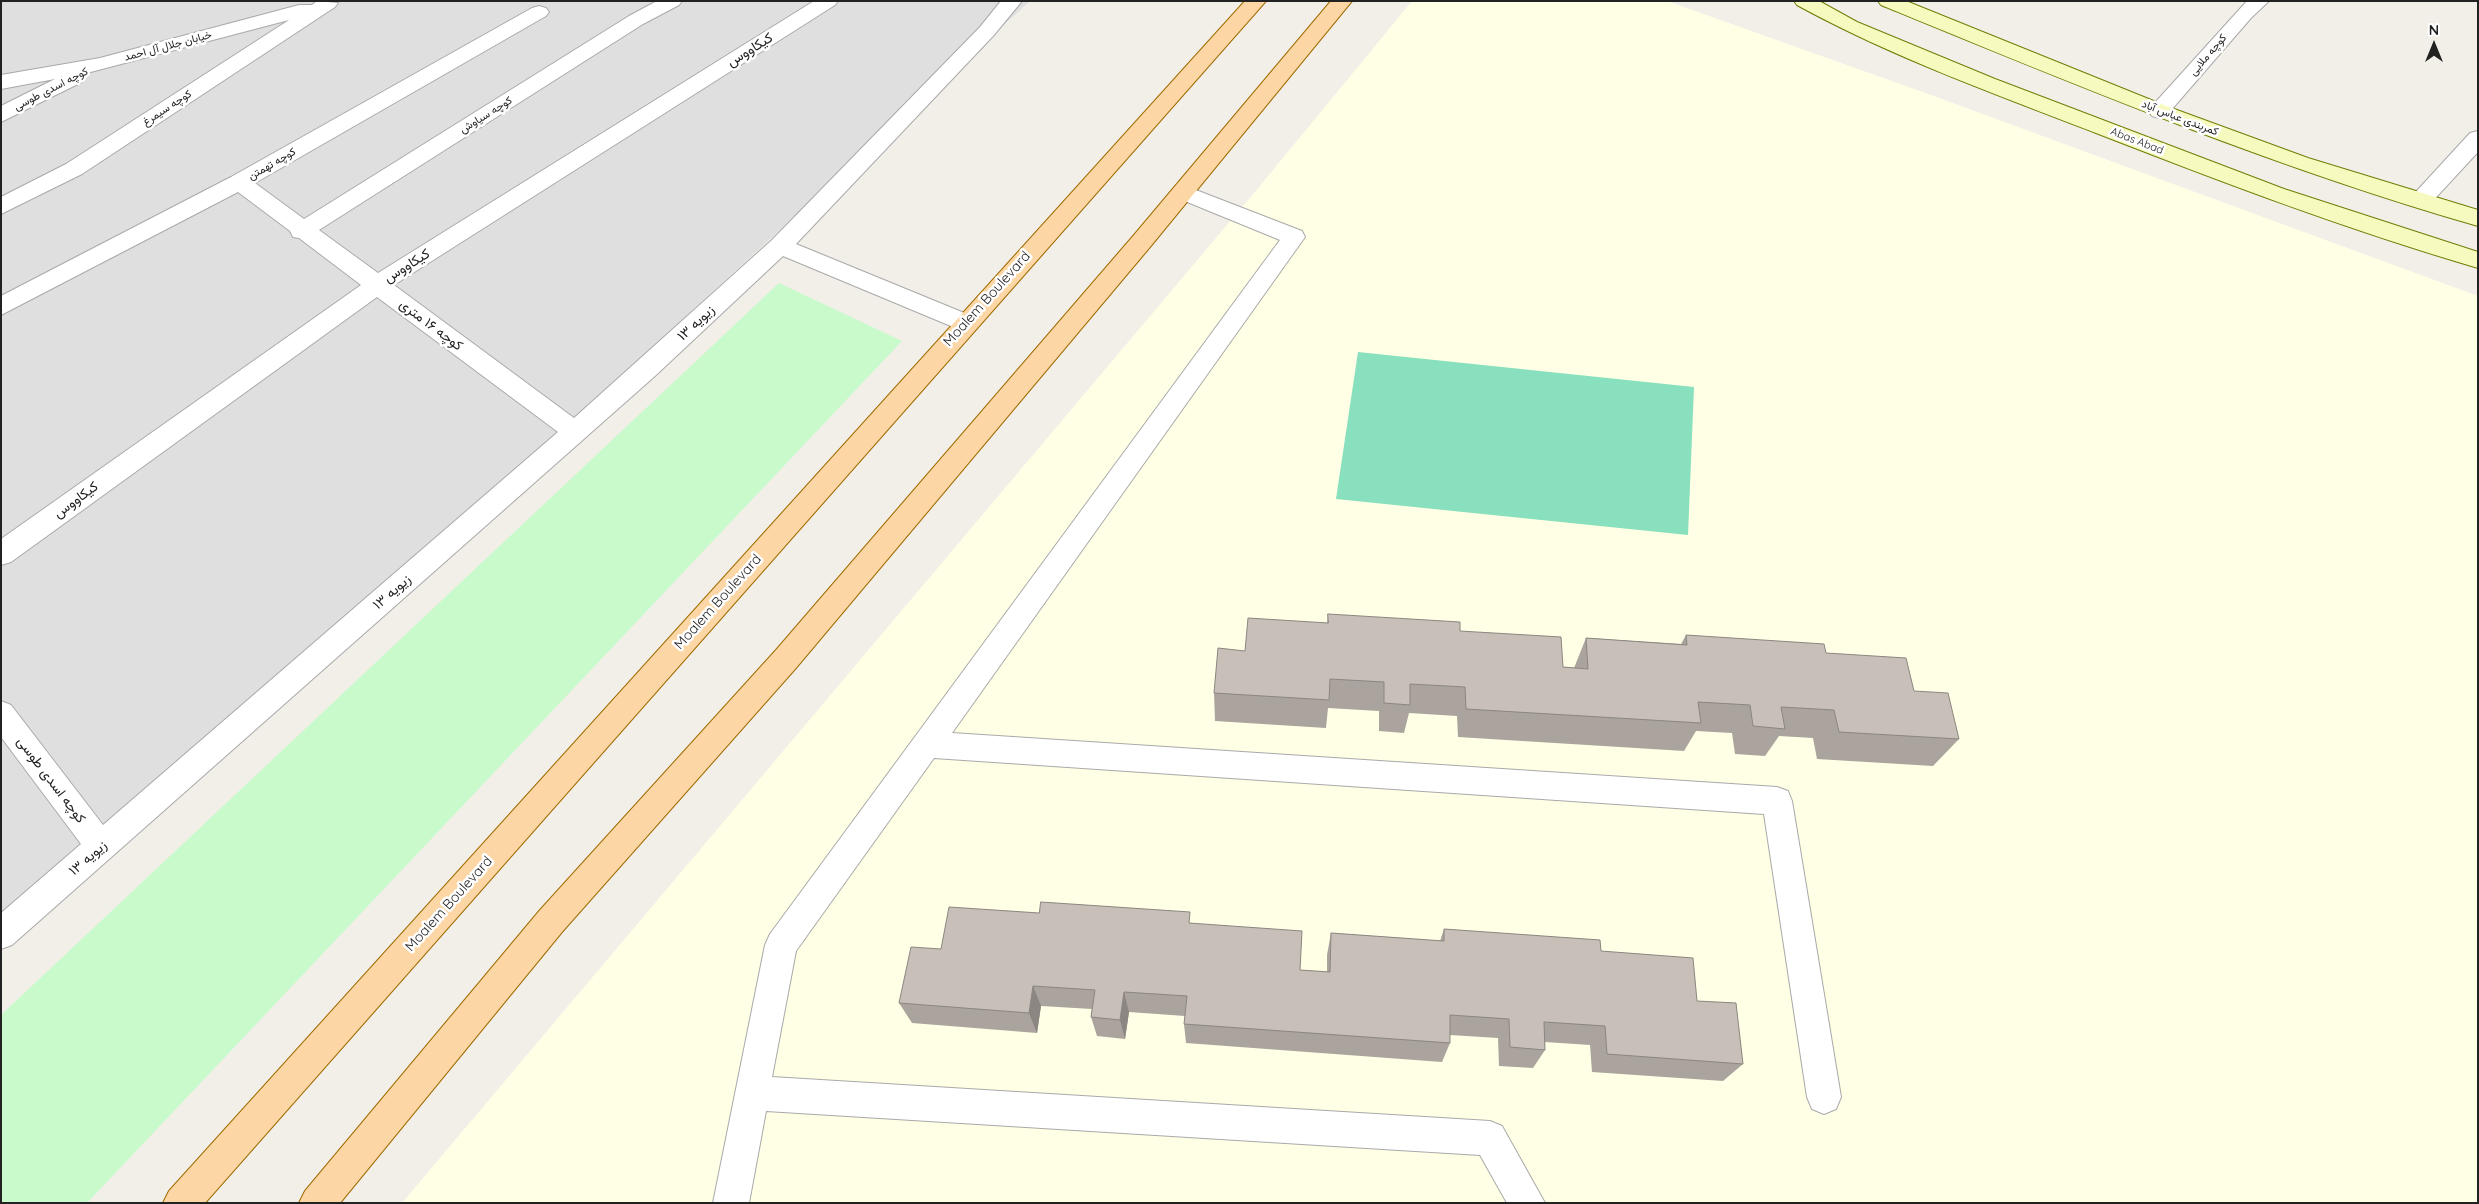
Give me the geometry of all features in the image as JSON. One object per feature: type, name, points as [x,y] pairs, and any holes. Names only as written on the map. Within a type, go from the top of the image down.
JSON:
[{"type":"main road","name":"Moalem Boulevard","points":[[181,1203],[966,323],[1256,1]]},
{"type":"main road","points":[[316,1203],[552,921],[786,660],[1183,192],[1342,1]]},
{"type":"main road","name":"Abas Abad","points":[[1804,1],[1850,26],[1997,88],[2276,194],[2478,260]]},
{"type":"main road","name":"کمربندی عباس آباد","points":[[1899,3],[2159,111],[2300,163],[2478,218]]},
{"type":"street","name":"کوچه سیاوش","points":[[302,231],[636,20],[672,1]]},
{"type":"street","name":"کیکاووس","points":[[1,554],[377,285],[828,1]]},
{"type":"street","name":"زیویه ۱۳","points":[[1,934],[575,432],[780,246],[987,31],[1012,1]]},
{"type":"street","name":"کوچه ملایی","points":[[2159,111],[2244,14],[2259,1]]},
{"type":"street","name":"خیابان جلال آل احمد","points":[[1,82],[101,64],[331,2]]},
{"type":"street","name":"کوچه سیمرغ","points":[[1,206],[74,170],[331,2]]},
{"type":"street","name":"کوچه تهمتن","points":[[1,307],[239,182],[539,12]]},
{"type":"street","name":"کوچه اسدی طوسی","points":[[1,115],[101,64]]},
{"type":"street","points":[[2421,200],[2478,138]]},
{"type":"street","name":"کوچه ۱۶ متری","points":[[239,182],[302,231],[575,432]]},
{"type":"street","points":[[731,1203],[781,945],[1294,237],[1183,192]]},
{"type":"street","points":[[780,246],[966,323]]},
{"type":"street","name":"کوچه اسدی طوسی","points":[[1,714],[101,846]]},
{"type":"street","points":[[926,744],[1777,801],[1824,1097]]},
{"type":"street","points":[[752,1093],[1490,1138],[1528,1203]]},
{"type":"shaded area","points":[[1,1],[1030,1],[1,943]]},
{"type":"shaded area","points":[[1412,1],[1667,1],[1931,95],[2478,296],[2478,1203],[402,1203],[1264,181]]},
{"type":"green space","points":[[779,283],[902,341],[87,1203],[1,1203],[1,1015]]},
{"type":"green space","points":[[1358,352],[1694,387],[1688,535],[1336,499]]},
{"type":"building","points":[[1328,614],[1460,622],[1460,631],[1561,637],[1563,667],[1588,669],[1586,638],[1687,645],[1686,635],[1824,644],[1826,653],[1906,658],[1914,691],[1948,693],[1959,739],[1839,732],[1834,710],[1781,707],[1785,729],[1753,726],[1750,705],[1698,702],[1701,723],[1466,709],[1465,687],[1410,684],[1410,705],[1384,703],[1384,682],[1330,679],[1329,700],[1214,693],[1218,648],[1245,651],[1248,618],[1328,623]]},
{"type":"building","points":[[1041,902],[1190,912],[1189,923],[1302,931],[1300,970],[1330,972],[1331,933],[1444,941],[1444,929],[1600,940],[1601,951],[1693,958],[1697,1001],[1736,1003],[1743,1064],[1607,1054],[1605,1026],[1544,1022],[1545,1050],[1510,1047],[1509,1019],[1450,1015],[1450,1043],[1184,1024],[1187,996],[1124,992],[1120,1020],[1091,1017],[1095,990],[1033,986],[1029,1013],[899,1003],[911,947],[941,949],[949,907],[1039,913]]}]
